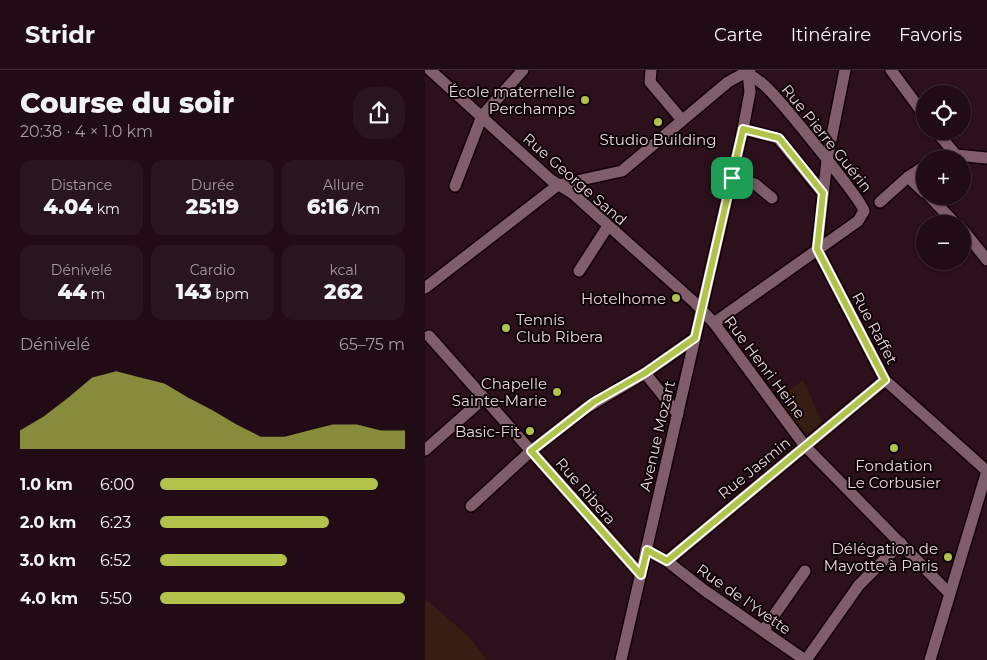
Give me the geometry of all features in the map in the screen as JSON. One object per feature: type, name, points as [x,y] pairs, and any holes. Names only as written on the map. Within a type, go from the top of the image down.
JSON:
[{"type":"street","name":"Rue George Sand","points":[[430,70],[558,185],[572,193],[701,310]]},
{"type":"street","points":[[455,186],[482,116],[523,70]]},
{"type":"street","points":[[651,70],[650,82],[682,120]]},
{"type":"street","points":[[714,323],[817,249],[827,160],[845,70]]},
{"type":"street","points":[[891,70],[916,104]]},
{"type":"street","points":[[425,288],[558,185],[622,171],[728,82],[748,71]]},
{"type":"street","name":"Rue Pierre Guérin","points":[[748,71],[765,85],[827,160],[859,201],[864,211],[858,221],[817,249]]},
{"type":"street","name":"Avenue Mozart","points":[[621,660],[743,129],[750,92],[748,71]]},
{"type":"street","points":[[743,129],[779,138],[823,193]]},
{"type":"street","points":[[971,158],[987,158]]},
{"type":"street","points":[[880,202],[916,172]]},
{"type":"street","points":[[908,177],[916,185]]},
{"type":"street","points":[[732,178],[755,184],[772,198]]},
{"type":"street","points":[[938,205],[947,215]]},
{"type":"street","points":[[579,271],[608,226]]},
{"type":"street","points":[[971,240],[987,260]]},
{"type":"street","name":"Rue Raffet","points":[[817,249],[885,380],[987,471]]},
{"type":"street","name":"Rue Henri Heine","points":[[701,310],[714,323],[805,446],[949,594]]},
{"type":"street","name":"Rue Ribera","points":[[429,336],[641,575]]},
{"type":"street","points":[[471,506],[531,451],[594,402],[645,373],[695,338]]},
{"type":"street","points":[[645,373],[677,414]]},
{"type":"street","name":"Rue Jasmin","points":[[667,561],[885,380]]},
{"type":"street","points":[[425,450],[484,398]]},
{"type":"street","points":[[930,660],[987,471]]},
{"type":"street","points":[[806,660],[859,585],[901,543]]},
{"type":"street","name":"Rue de l'Yvette","points":[[647,550],[667,561],[806,660]]},
{"type":"street","points":[[763,631],[805,571]]},
{"type":"shaded area","points":[[803,380],[822,422],[810,432],[804,431],[778,399]]},
{"type":"shaded area","points":[[428,601],[469,637],[487,660],[425,660],[425,603]]},
{"type":"place","name":"École maternelle Perchamps","points":[[585,100]]},
{"type":"place","name":"Studio Building","points":[[658,122]]},
{"type":"place","name":"Hotelhome","points":[[676,298]]},
{"type":"place","name":"Tennis Club Ribera","points":[[506,328]]},
{"type":"place","name":"Chapelle Sainte-Marie","points":[[557,392]]},
{"type":"place","name":"Basic-Fit","points":[[530,431]]},
{"type":"place","name":"Fondation Le Corbusier","points":[[894,448]]},
{"type":"place","name":"Délégation de Mayotte à Paris","points":[[948,557]]},
{"type":"route","points":[[743,129],[779,138],[823,193],[817,249],[885,380],[667,561],[647,550],[641,575],[531,451],[594,402],[645,373],[695,338],[732,178],[743,129]]}]
